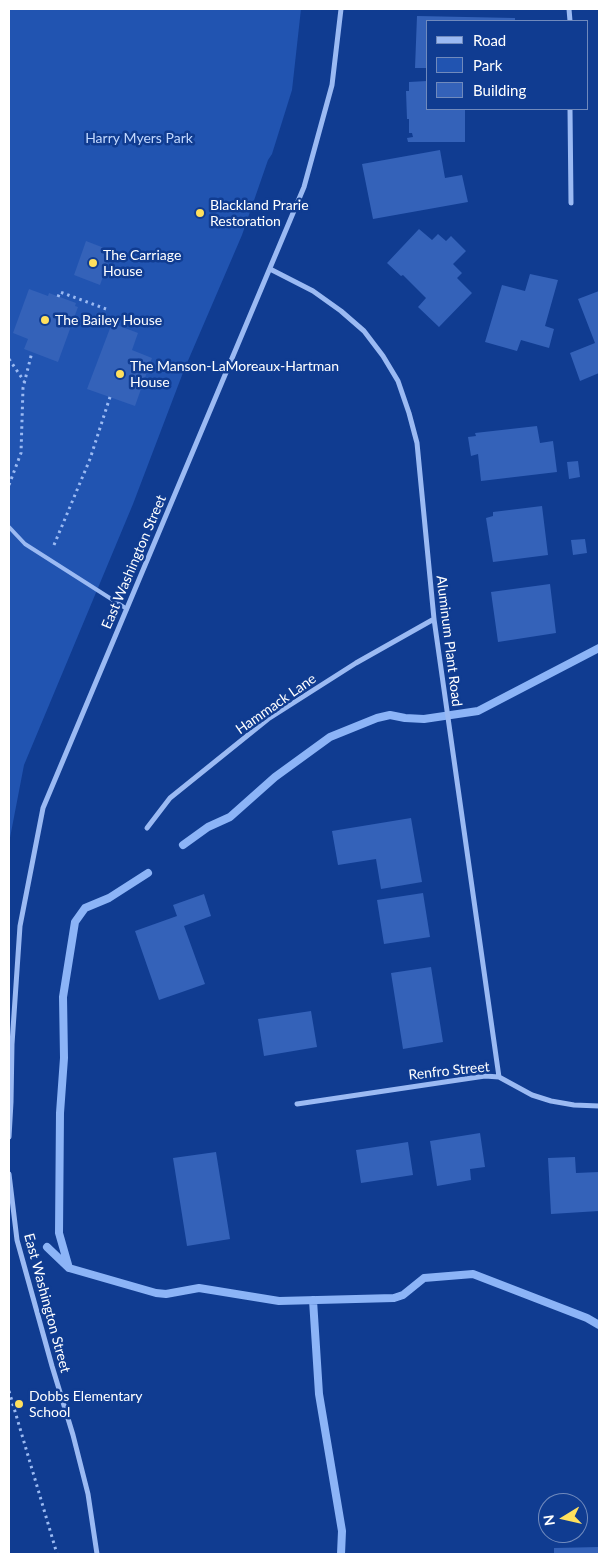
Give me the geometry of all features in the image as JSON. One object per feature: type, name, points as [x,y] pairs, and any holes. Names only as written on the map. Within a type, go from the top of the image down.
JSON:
[{"type":"street","name":"East Washington Street","points":[[9,1137],[12,1044],[20,926],[43,808],[304,187],[332,85],[341,9]]},
{"type":"street","points":[[570,110],[571,204]]},
{"type":"street","name":"Aluminum Plant Road","points":[[270,269],[313,291],[341,311],[364,331],[383,356],[398,381],[409,413],[416,443],[440,664],[499,1077]]},
{"type":"street","name":"Hammack Lane","points":[[148,828],[170,798],[268,719],[356,663],[434,619]]},
{"type":"street","name":"Renfro Street","points":[[297,1104],[485,1076],[499,1077],[532,1095],[551,1101],[574,1105],[599,1106]]},
{"type":"street","name":"East Washington Street","points":[[9,1174],[17,1240],[73,1435],[88,1494],[98,1554]]},
{"type":"lane","points":[[9,527],[25,544],[127,609]]},
{"type":"path","points":[[58,297],[60,292],[106,309]]},
{"type":"path","points":[[9,485],[22,453],[23,388],[32,352]]},
{"type":"path","points":[[9,359],[24,381]]},
{"type":"path","points":[[48,559],[90,459],[110,397]]},
{"type":"path","points":[[9,1391],[57,1554]]},
{"type":"green space","name":"Harry Myers Park","points":[[9,9],[301,9],[292,90],[272,154],[268,160],[242,235],[184,370],[133,504],[24,765],[9,843]]},
{"type":"building","points":[[417,16],[515,18],[515,20],[426,20],[426,68],[415,68]]},
{"type":"building","points":[[426,81],[426,110],[465,110],[465,142],[408,142],[407,138],[413,137],[412,133],[409,133],[409,119],[407,119],[406,91],[409,91],[409,82]]},
{"type":"building","points":[[440,150],[445,178],[462,175],[468,202],[373,219],[362,164]]},
{"type":"building","points":[[419,229],[432,240],[438,234],[446,241],[451,236],[466,251],[453,264],[462,273],[457,278],[472,293],[439,327],[418,307],[426,298],[403,275],[401,276],[387,263]]},
{"type":"building","name":"The Carriage House","points":[[86,241],[112,251],[100,285],[74,275]]},
{"type":"building","points":[[530,274],[558,280],[545,326],[554,329],[549,348],[521,340],[517,351],[485,342],[502,285],[525,291]]},
{"type":"building","name":"The Bailey House","points":[[29,289],[48,296],[49,293],[76,303],[75,306],[78,307],[58,362],[24,349],[28,339],[13,333]]},
{"type":"building","points":[[599,291],[599,373],[580,381],[570,353],[595,343],[578,299]]},
{"type":"building","name":"The Manson-LaMoreaux-Hartman House","points":[[112,323],[138,333],[132,350],[152,358],[135,406],[87,389]]},
{"type":"building","points":[[537,426],[540,443],[553,441],[557,472],[481,481],[478,454],[471,456],[468,437],[476,436],[475,433]]},
{"type":"building","points":[[578,461],[580,477],[569,479],[567,462]]},
{"type":"building","points":[[542,506],[548,555],[493,562],[486,518],[493,516],[493,512]]},
{"type":"building","points":[[585,539],[587,553],[573,555],[571,540]]},
{"type":"building","points":[[550,584],[556,633],[498,642],[491,592]]},
{"type":"building","points":[[411,818],[422,882],[381,889],[376,859],[338,865],[332,831]]},
{"type":"building","points":[[423,893],[430,937],[384,944],[377,900]]},
{"type":"building","points":[[204,894],[211,916],[184,926],[205,984],[159,1000],[135,931],[177,916],[173,905]]},
{"type":"building","points":[[431,967],[443,1042],[403,1049],[391,973]]},
{"type":"building","points":[[311,1011],[317,1047],[264,1056],[258,1019]]},
{"type":"building","points":[[480,1133],[485,1167],[470,1169],[471,1180],[437,1186],[430,1141]]},
{"type":"building","points":[[408,1142],[413,1175],[361,1183],[356,1150]]},
{"type":"building","points":[[216,1152],[230,1239],[187,1246],[173,1158]]},
{"type":"building","points":[[575,1157],[576,1173],[599,1172],[599,1211],[551,1214],[548,1158]]},
{"type":"building","points":[[599,1547],[599,1554],[554,1554],[554,1548]]},
{"type":"waterway","points":[[183,845],[208,827],[230,817],[275,777],[330,737],[377,718],[390,715],[424,719],[478,711],[599,648]]},
{"type":"waterway","points":[[69,1268],[59,1233],[60,1113],[64,1058],[63,997],[75,922],[85,908],[109,898],[148,873]]},
{"type":"waterway","points":[[47,1247],[69,1268],[156,1293],[166,1294],[199,1288],[279,1301],[394,1298],[403,1295],[424,1278],[473,1274],[587,1318],[599,1325]]},
{"type":"waterway","points":[[313,1300],[319,1394],[342,1531],[341,1554]]},
{"type":"place","name":"Blackland Prarie Restoration","points":[[200,213]]},
{"type":"place","name":"The Carriage House","points":[[93,263]]},
{"type":"place","name":"The Bailey House","points":[[45,320]]},
{"type":"place","name":"The Manson-LaMoreaux-Hartman House","points":[[120,374]]},
{"type":"place","name":"Dobbs Elementary School","points":[[19,1404]]}]
